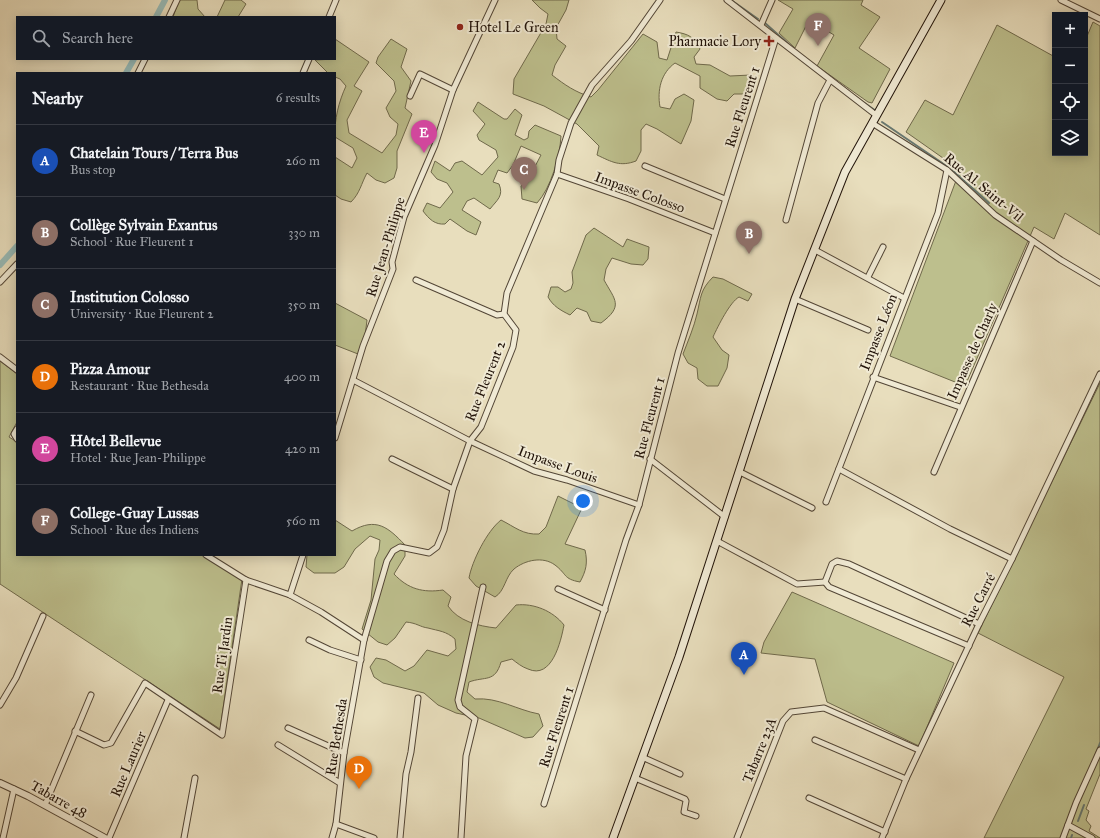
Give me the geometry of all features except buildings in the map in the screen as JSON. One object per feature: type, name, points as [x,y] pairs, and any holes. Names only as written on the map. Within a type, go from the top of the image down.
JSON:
[{"type":"main road","points":[[613,838],[679,657],[795,299],[845,172],[941,0]]},
{"type":"street","points":[[169,16],[177,0]]},
{"type":"street","points":[[329,16],[336,0]]},
{"type":"street","name":"Rue Jean-Philippe","points":[[336,435],[363,346],[393,269],[392,262],[404,217],[435,145],[453,90],[495,0]]},
{"type":"street","points":[[416,280],[497,315],[504,314],[507,293],[557,174],[559,160],[571,123],[592,86],[631,41],[660,0]]},
{"type":"street","points":[[727,0],[876,115]]},
{"type":"street","points":[[761,25],[772,0]]},
{"type":"street","points":[[1061,0],[1100,19]]},
{"type":"street","name":"Rue Fleurent 1","points":[[544,804],[626,540],[640,506],[650,459],[678,354],[776,38]]},
{"type":"street","points":[[138,72],[144,60]]},
{"type":"street","points":[[303,72],[309,60]]},
{"type":"street","points":[[410,96],[420,74],[453,90]]},
{"type":"street","points":[[786,220],[818,103],[830,80]]},
{"type":"street","name":"Rue Al. Saint-Vil","points":[[872,123],[947,170],[995,215],[1061,260],[1100,283]]},
{"type":"street","points":[[645,166],[725,199]]},
{"type":"street","name":"Impasse Léon","points":[[826,502],[873,377],[938,213],[947,170]]},
{"type":"street","name":"Impasse Colosso","points":[[557,174],[629,199],[715,233]]},
{"type":"street","name":"Impasse de Charly","points":[[934,472],[960,407],[1033,241]]},
{"type":"street","points":[[868,277],[883,247]]},
{"type":"street","points":[[815,250],[868,277],[904,298]]},
{"type":"street","points":[[0,282],[16,265]]},
{"type":"street","points":[[795,299],[868,330]]},
{"type":"street","name":"Rue Fleurent 2","points":[[364,640],[387,561],[393,551],[400,547],[429,553],[437,547],[444,530],[452,488],[470,441],[481,427],[513,347],[516,330],[504,314]]},
{"type":"street","points":[[0,358],[16,369]]},
{"type":"street","name":"Rue Carré","points":[[882,838],[919,750],[1100,374]]},
{"type":"street","points":[[873,377],[960,407]]},
{"type":"street","name":"Impasse Louis","points":[[353,380],[470,441],[534,471],[567,480],[640,506]]},
{"type":"street","points":[[392,459],[452,488]]},
{"type":"street","points":[[650,459],[725,518]]},
{"type":"street","points":[[839,469],[950,529],[1012,559]]},
{"type":"street","points":[[740,472],[812,508]]},
{"type":"street","points":[[717,541],[797,584],[825,582]]},
{"type":"street","points":[[208,556],[246,580],[290,595],[321,612],[364,640]]},
{"type":"street","points":[[290,595],[303,556]]},
{"type":"street","points":[[825,582],[832,564],[836,561],[849,564],[979,624]]},
{"type":"street","name":"Rue Ti Jardin","points":[[168,700],[222,734],[246,580]]},
{"type":"street","points":[[825,582],[829,587],[969,646]]},
{"type":"street","points":[[461,838],[466,756],[475,719],[460,707],[458,700],[483,587]]},
{"type":"street","points":[[558,588],[605,610]]},
{"type":"street","points":[[0,705],[16,678],[43,616]]},
{"type":"street","points":[[308,640],[330,650],[360,660]]},
{"type":"street","name":"Rue Bethesda","points":[[332,838],[336,824],[344,753],[364,640]]},
{"type":"street","points":[[75,731],[104,745],[111,744],[145,684],[168,700]]},
{"type":"street","points":[[45,805],[91,695]]},
{"type":"street","points":[[400,838],[406,774],[411,752],[418,698]]},
{"type":"street","name":"Rue Laurier","points":[[109,838],[168,700]]},
{"type":"street","name":"Tabarre 23A","points":[[737,838],[783,721],[791,712],[824,708],[919,750]]},
{"type":"street","points":[[288,728],[344,753]]},
{"type":"street","points":[[815,740],[906,779]]},
{"type":"street","points":[[278,745],[340,784]]},
{"type":"street","points":[[1063,838],[1076,803],[1100,750]]},
{"type":"street","points":[[642,757],[680,774]]},
{"type":"street","points":[[184,838],[195,778]]},
{"type":"street","points":[[635,778],[685,799],[684,812],[696,816]]},
{"type":"street","name":"Tabarre 48","points":[[0,783],[45,805],[105,838]]},
{"type":"street","points":[[3,838],[14,789]]},
{"type":"street","points":[[809,798],[885,832]]},
{"type":"street","points":[[336,824],[374,838]]},
{"type":"street","points":[[1068,825],[1092,838]]},
{"type":"green space","points":[[179,0],[197,0],[198,9],[204,16],[173,16]]},
{"type":"green space","points":[[225,0],[241,0],[246,4],[239,16],[217,16]]},
{"type":"green space","points":[[532,0],[569,0],[566,10],[556,28],[557,39],[566,46],[555,65],[552,75],[570,88],[585,95],[591,97],[598,90],[643,34],[657,42],[659,58],[667,60],[676,32],[688,35],[696,42],[700,49],[694,57],[696,64],[710,65],[730,76],[751,75],[755,84],[750,94],[734,94],[727,101],[717,99],[700,88],[700,76],[675,63],[663,77],[659,101],[660,107],[670,109],[675,99],[684,94],[694,100],[691,121],[681,144],[646,124],[641,130],[641,151],[636,161],[625,164],[612,162],[597,155],[599,146],[577,124],[544,106],[513,94],[514,79],[546,24],[548,14]]},
{"type":"green space","points":[[778,0],[863,0],[861,5],[880,17],[859,48],[890,69],[872,103],[868,102],[817,66],[834,35],[809,20],[795,48],[779,33],[793,9]]},
{"type":"green space","points":[[1093,22],[1100,26],[1100,235],[1065,213],[1054,239],[1034,227],[965,386],[890,356],[960,170],[906,132],[925,100],[953,115],[997,25],[1052,55],[1052,156],[1088,156],[1088,34]]},
{"type":"green space","points":[[391,39],[407,49],[401,67],[411,81],[405,108],[412,114],[397,151],[397,168],[394,178],[385,183],[376,180],[367,173],[358,192],[351,202],[336,196],[336,158],[352,168],[357,158],[353,148],[336,138],[336,120],[341,98],[346,86],[340,79],[336,77],[336,72],[327,72],[315,60],[336,60],[336,40],[369,62],[354,86],[362,91],[347,120],[349,133],[382,153],[396,135],[398,124],[390,117],[386,108],[396,91],[394,81],[376,63],[378,57]]},
{"type":"green space","points":[[478,102],[504,119],[507,119],[515,109],[522,115],[515,135],[524,140],[528,138],[529,131],[535,125],[561,136],[559,153],[554,171],[547,189],[537,203],[522,199],[521,186],[530,176],[541,155],[521,146],[513,165],[507,173],[498,170],[493,182],[499,184],[501,192],[490,209],[474,198],[467,201],[462,210],[481,222],[476,235],[467,231],[450,219],[445,224],[435,222],[423,211],[427,203],[440,208],[453,192],[447,183],[437,179],[431,172],[435,161],[450,171],[455,163],[462,161],[482,175],[498,157],[496,150],[479,140],[477,135],[485,124],[473,111]]},
{"type":"green space","points":[[594,228],[623,247],[627,239],[649,247],[648,259],[643,265],[631,264],[612,258],[606,269],[604,280],[614,298],[615,307],[613,312],[601,323],[591,321],[587,312],[577,308],[570,315],[557,308],[548,297],[551,287],[558,287],[565,292],[571,289],[573,283],[572,272],[586,235]]},
{"type":"green space","points":[[713,277],[723,279],[752,294],[748,301],[739,297],[732,304],[715,332],[713,337],[722,350],[729,355],[727,368],[718,386],[707,386],[698,379],[697,368],[688,363],[683,354],[694,324],[702,294]]},
{"type":"green space","points":[[336,304],[367,320],[365,336],[358,354],[336,345]]},
{"type":"green space","points":[[0,361],[16,373],[16,424],[9,437],[16,441],[16,556],[205,556],[242,579],[220,729],[0,584]]},
{"type":"green space","points":[[1100,383],[1100,774],[1086,809],[1089,811],[1086,820],[1091,826],[1089,831],[1100,838],[984,838],[1064,677],[978,633]]},
{"type":"green space","points":[[558,496],[582,508],[565,544],[585,550],[586,567],[580,582],[568,578],[559,568],[550,562],[534,560],[523,563],[514,569],[501,591],[495,597],[476,586],[469,578],[471,571],[481,547],[496,525],[501,520],[524,532],[539,534],[546,527]]},
{"type":"green space","points":[[336,521],[352,531],[368,525],[381,526],[393,533],[405,545],[405,556],[394,574],[399,579],[416,589],[429,591],[443,590],[451,597],[448,606],[463,619],[482,626],[496,628],[516,605],[530,605],[549,612],[564,625],[558,649],[549,664],[543,669],[536,671],[522,666],[512,659],[501,662],[496,673],[489,678],[469,682],[467,692],[475,699],[492,700],[539,714],[543,726],[533,737],[525,738],[479,718],[456,713],[438,705],[424,693],[383,683],[374,677],[370,667],[376,658],[386,660],[405,671],[414,666],[427,650],[448,656],[456,649],[455,639],[449,634],[413,623],[406,622],[395,638],[387,645],[378,642],[362,629],[371,600],[375,559],[379,550],[380,540],[370,536],[355,549],[344,567],[335,573],[314,573],[306,567],[307,556],[336,556]]},
{"type":"green space","points":[[792,592],[954,663],[919,746],[827,702],[815,659],[761,653],[764,642]]},
{"type":"waterway","points":[[157,16],[165,0]]},
{"type":"waterway","points":[[731,0],[758,19]]},
{"type":"waterway","points":[[765,23],[794,49]]},
{"type":"waterway","points":[[127,72],[133,60]]},
{"type":"waterway","points":[[856,97],[876,111]]},
{"type":"waterway","points":[[882,122],[951,169],[989,203]]},
{"type":"waterway","points":[[0,265],[16,247]]},
{"type":"waterway","points":[[1095,756],[1100,743]]},
{"type":"waterway","points":[[1078,821],[1084,805]]},
{"type":"place","name":"Hotel Le Green","points":[[460,27]]},
{"type":"place","name":"Pharmacie Lory","points":[[769,41]]},
{"type":"place","name":"College-Guay Lussas","points":[[818,46]]},
{"type":"place","name":"Hôtel Bellevue","points":[[424,153]]},
{"type":"place","name":"Institution Colosso","points":[[524,190]]},
{"type":"place","name":"Collège Sylvain Exantus","points":[[749,254]]},
{"type":"place","name":"Chatelain Tours / Terra Bus","points":[[744,675]]},
{"type":"place","name":"Pizza Amour","points":[[359,789]]}]
